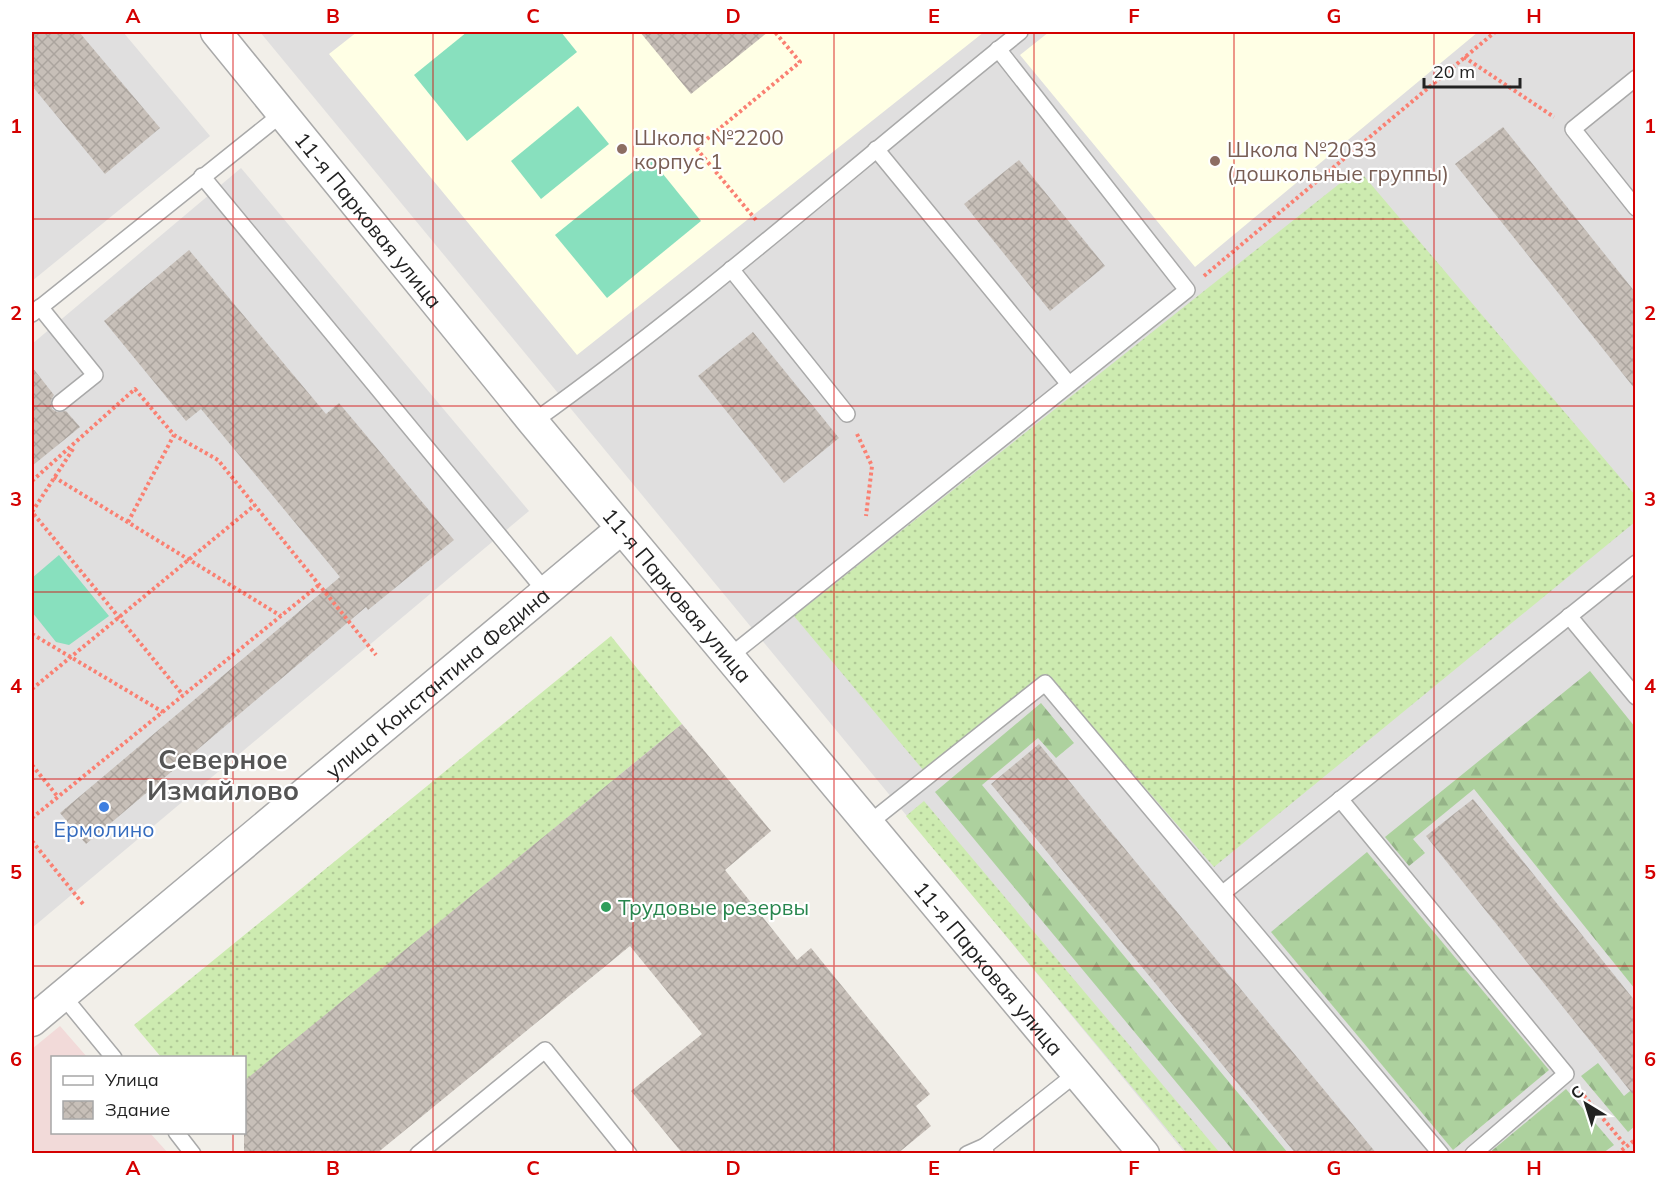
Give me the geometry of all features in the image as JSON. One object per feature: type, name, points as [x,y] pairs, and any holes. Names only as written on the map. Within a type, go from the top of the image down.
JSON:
[{"type":"street","name":"11-я Парковая улица","points":[[216,32],[621,529],[730,656],[1144,1154]]},
{"type":"street","name":"улица Константина Федина","points":[[32,1021],[621,529]]},
{"type":"lane","points":[[533,422],[731,269],[1020,32]]},
{"type":"lane","points":[[730,656],[1187,290],[998,49]]},
{"type":"lane","points":[[1635,78],[1573,129],[1635,208]]},
{"type":"lane","points":[[60,403],[95,375],[36,310],[282,113]]},
{"type":"lane","points":[[876,149],[1068,383]]},
{"type":"lane","points":[[202,176],[546,592]]},
{"type":"lane","points":[[154,194],[169,203]]},
{"type":"lane","points":[[731,269],[848,414]]},
{"type":"lane","points":[[1223,893],[1635,563]]},
{"type":"lane","points":[[1569,616],[1635,697]]},
{"type":"lane","points":[[868,824],[1045,682],[1441,1154]]},
{"type":"lane","points":[[1340,799],[1566,1074],[1473,1154]]},
{"type":"lane","points":[[63,996],[112,1056]]},
{"type":"lane","points":[[418,1154],[545,1050],[629,1154]]},
{"type":"lane","points":[[967,1154],[985,1150],[1077,1072]]},
{"type":"lane","points":[[178,1134],[193,1154]]},
{"type":"path","points":[[761,225],[696,148],[800,62],[775,32]]},
{"type":"path","points":[[1187,290],[1495,32]]},
{"type":"path","points":[[1464,57],[1573,129]]},
{"type":"path","points":[[32,481],[135,390],[174,435],[218,460],[376,655]]},
{"type":"path","points":[[848,414],[872,466],[862,548]]},
{"type":"path","points":[[128,522],[174,435]]},
{"type":"path","points":[[76,443],[32,512],[183,695]]},
{"type":"path","points":[[54,477],[282,616]]},
{"type":"path","points":[[32,689],[255,506]]},
{"type":"path","points":[[32,818],[319,585]]},
{"type":"path","points":[[32,634],[163,711]]},
{"type":"path","points":[[32,765],[58,797]]},
{"type":"path","points":[[32,841],[83,904]]},
{"type":"path","points":[[1566,1074],[1626,1146]]},
{"type":"path","points":[[1617,1154],[1635,1139]]},
{"type":"shaded area","points":[[32,32],[123,32],[210,136],[32,281]]},
{"type":"shaded area","points":[[260,32],[1635,32],[1635,1153],[1185,1153]]},
{"type":"shaded area","name":"Школа №2200 корпус 1","points":[[357,32],[984,32],[577,355],[329,54]]},
{"type":"shaded area","name":"Школа №2033 (дошкольные группы)","points":[[1049,32],[1478,32],[1195,267],[1020,55]]},
{"type":"shaded area","points":[[241,168],[529,511],[32,928],[32,344]]},
{"type":"shaded area","points":[[60,1026],[86,1056],[51,1056],[51,1134],[151,1134],[168,1153],[32,1153],[32,1049]]},
{"type":"green space","points":[[467,32],[561,32],[577,52],[467,141],[414,75]]},
{"type":"green space","points":[[578,106],[609,144],[541,199],[511,161]]},
{"type":"green space","points":[[650,158],[701,221],[607,298],[555,235]]},
{"type":"green space","points":[[1358,169],[1635,495],[1635,522],[1214,867],[1046,674],[924,771],[794,616]]},
{"type":"green space","points":[[59,555],[109,616],[69,645],[56,642],[32,612],[32,578]]},
{"type":"green space","points":[[611,636],[682,724],[246,1080],[246,1056],[160,1056],[134,1025]]},
{"type":"green space","points":[[1590,671],[1635,727],[1635,989],[1474,789],[1413,839],[1425,853],[1409,866],[1385,837]]},
{"type":"green space","points":[[1041,703],[1074,743],[1056,758],[1038,738],[982,785],[1288,1153],[1235,1153],[935,792]]},
{"type":"green space","points":[[924,801],[1220,1153],[1187,1153],[906,816]]},
{"type":"green space","points":[[1367,852],[1549,1070],[1453,1150],[1271,932]]},
{"type":"green space","points":[[1598,1063],[1624,1096],[1635,1087],[1635,1126],[1628,1132],[1581,1076]]},
{"type":"green space","points":[[1566,1089],[1614,1145],[1603,1153],[1489,1153]]},
{"type":"building","points":[[32,32],[79,32],[160,128],[105,174],[32,86]]},
{"type":"building","points":[[640,32],[768,32],[691,94]]},
{"type":"building","points":[[1503,127],[1635,292],[1635,389],[1455,164]]},
{"type":"building","points":[[1019,160],[1105,266],[1050,311],[964,204]]},
{"type":"building","points":[[189,250],[326,414],[339,403],[454,540],[368,610],[366,607],[86,844],[60,813],[340,577],[201,409],[186,421],[104,321]]},
{"type":"building","points":[[753,332],[839,438],[784,483],[698,376]]},
{"type":"building","points":[[32,367],[54,395],[51,400],[52,409],[57,412],[66,411],[80,427],[32,466]]},
{"type":"building","name":"Трудовые резервы","points":[[682,724],[771,831],[725,870],[797,960],[811,948],[930,1094],[916,1106],[931,1126],[897,1154],[683,1154],[631,1091],[702,1034],[630,946],[376,1154],[244,1154],[246,1079]]},
{"type":"building","points":[[1039,744],[1377,1154],[1296,1154],[991,784]]},
{"type":"building","points":[[1473,799],[1635,1001],[1635,1097],[1426,836]]},
{"type":"place","name":"Школа №2200 корпус 1","points":[[622,149]]},
{"type":"place","name":"Школа №2033 (дошкольные группы)","points":[[1215,161]]},
{"type":"place","name":"Ермолино","points":[[104,807]]},
{"type":"place","name":"Трудовые резервы","points":[[606,907]]},
{"type":"district","name":"Северное Измайлово","points":[[223,774]]}]
